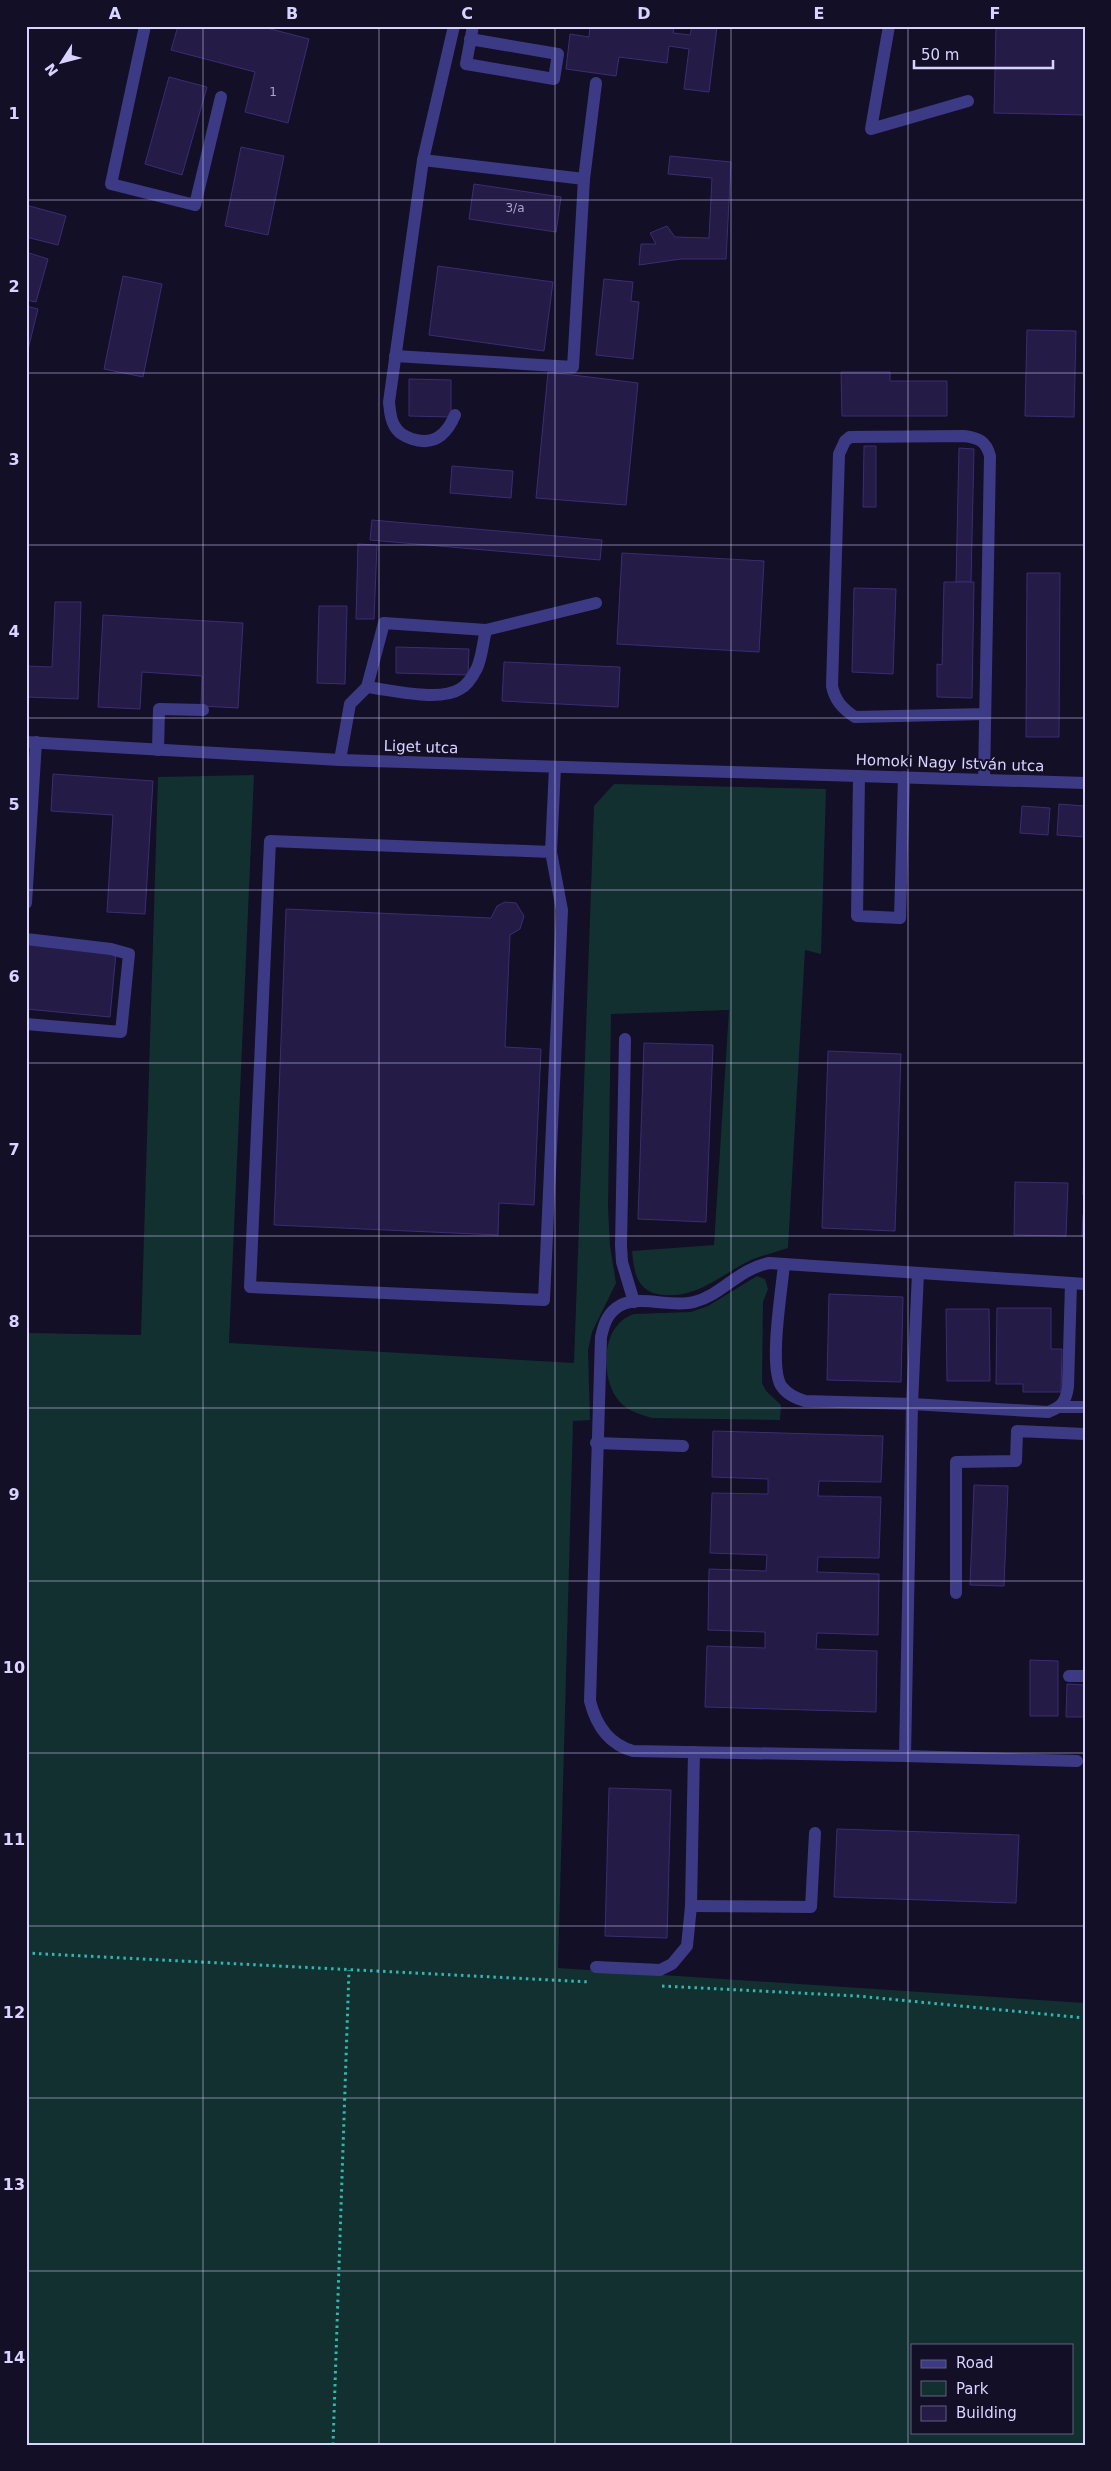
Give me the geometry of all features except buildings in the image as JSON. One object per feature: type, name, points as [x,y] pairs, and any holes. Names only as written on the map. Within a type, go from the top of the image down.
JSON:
[{"type":"street","points":[[145,26],[111,184],[195,205],[221,97]]},
{"type":"street","points":[[454,26],[423,160],[389,402],[390,418],[395,428],[402,435],[417,440],[436,439],[450,427],[455,415]]},
{"type":"street","points":[[889,26],[871,129],[968,101]]},
{"type":"street","points":[[472,33],[558,54],[554,79],[466,64],[472,33]]},
{"type":"street","points":[[396,356],[573,367],[584,179],[596,83]]},
{"type":"street","points":[[423,160],[584,179]]},
{"type":"street","points":[[984,780],[990,456],[987,447],[982,440],[964,436],[850,437],[845,441],[839,454],[832,686],[836,699],[840,706],[855,717],[985,714]]},
{"type":"street","points":[[340,760],[350,704],[367,687],[384,622],[486,630],[596,603]]},
{"type":"street","points":[[367,687],[432,695],[451,693],[460,689],[470,680],[478,667],[486,630]]},
{"type":"street","points":[[158,750],[159,709],[203,710]]},
{"type":"street","points":[[26,903],[31,742]]},
{"type":"street","name":"Liget utca","points":[[31,742],[340,760],[815,774]]},
{"type":"street","points":[[551,852],[270,841],[250,1288],[544,1300],[562,910],[551,852],[555,767]]},
{"type":"street","name":"Homoki Nagy István utca","points":[[815,774],[1085,783]]},
{"type":"street","points":[[859,776],[857,916],[900,918],[904,778]]},
{"type":"street","points":[[26,939],[111,949],[129,954],[121,1032],[26,1024]]},
{"type":"street","points":[[625,1039],[621,1245],[622,1262],[634,1302]]},
{"type":"street","points":[[784,1264],[775,1356],[776,1374],[781,1386],[791,1396],[805,1401],[912,1404],[1048,1412],[1061,1406],[1085,1407]]},
{"type":"street","points":[[1077,1761],[633,1751],[620,1747],[610,1740],[594,1715],[590,1701],[596,1443],[603,1325],[614,1309],[634,1302],[679,1304],[695,1302],[710,1295],[753,1266],[784,1264],[1085,1284]]},
{"type":"street","points":[[905,1756],[912,1404],[918,1273]]},
{"type":"street","points":[[1061,1406],[1066,1399],[1068,1387],[1071,1283]]},
{"type":"street","points":[[956,1593],[956,1462],[1016,1461],[1017,1431],[1085,1434]]},
{"type":"street","points":[[596,1443],[683,1446]]},
{"type":"street","points":[[1069,1676],[1085,1676]]},
{"type":"street","points":[[596,1967],[660,1970],[672,1964],[687,1946],[690,1906],[694,1752]]},
{"type":"street","points":[[690,1906],[811,1907],[815,1833]]},
{"type":"path","points":[[26,1953],[598,1983]]},
{"type":"path","points":[[333,2445],[349,1970]]},
{"type":"path","points":[[658,1986],[857,1996],[1085,2018]]},
{"type":"green space","points":[[254,775],[229,1343],[574,1363],[594,806],[614,784],[826,789],[821,954],[805,950],[788,1248],[751,1260],[709,1284],[688,1293],[664,1295],[648,1290],[643,1286],[636,1274],[632,1251],[714,1245],[729,1010],[611,1014],[608,1206],[610,1246],[616,1283],[592,1332],[588,1350],[590,1420],[573,1421],[558,1968],[1085,2003],[1085,2445],[26,2445],[26,1333],[141,1335],[158,777]]},
{"type":"green space","points":[[757,1276],[765,1279],[768,1289],[763,1302],[762,1383],[766,1391],[781,1405],[780,1420],[652,1418],[632,1411],[619,1401],[611,1387],[606,1363],[610,1338],[615,1328],[623,1319],[634,1314],[691,1312],[708,1306]]}]
